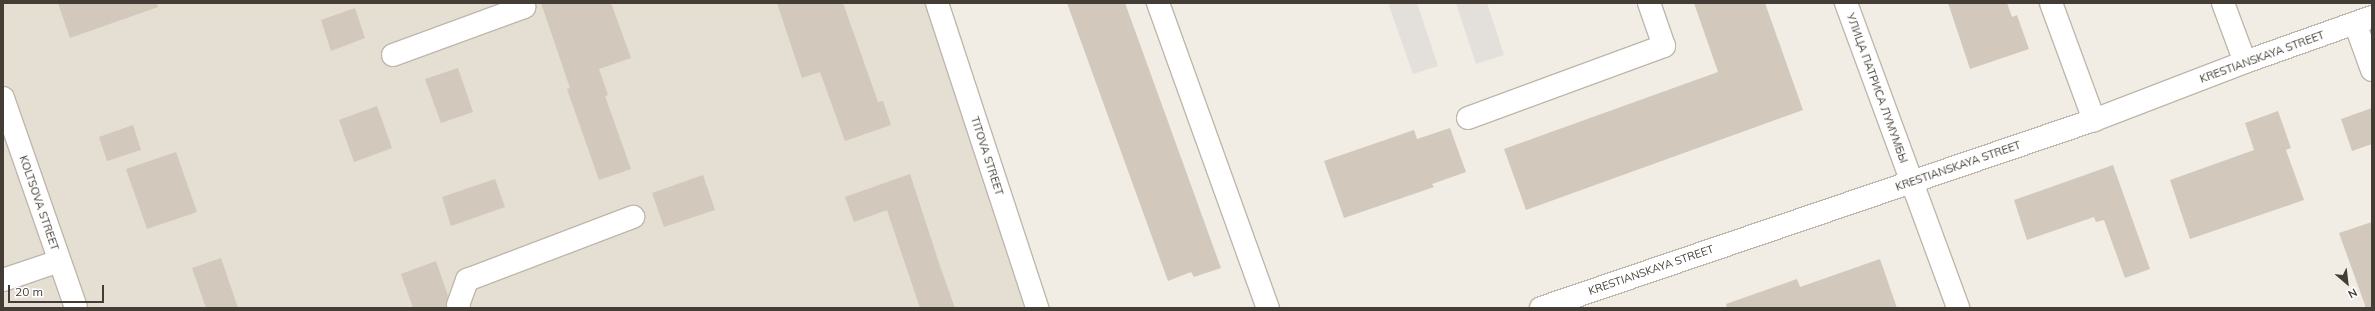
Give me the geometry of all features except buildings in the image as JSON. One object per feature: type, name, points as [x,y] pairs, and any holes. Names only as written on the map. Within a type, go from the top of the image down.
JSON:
[{"type":"street","points":[[393,55],[524,7],[522,3]]},
{"type":"street","name":"TITOVA STREET","points":[[937,3],[1037,308]]},
{"type":"street","points":[[1158,3],[1268,308]]},
{"type":"street","points":[[1468,118],[1664,46],[1649,3]]},
{"type":"street","name":"УЛИЦА ПАТРИСА ЛУМУМБЫ","points":[[1846,3],[1958,308]]},
{"type":"street","points":[[2051,3],[2094,120]]},
{"type":"street","points":[[2223,3],[2245,62]]},
{"type":"street","points":[[2364,20],[2372,70]]},
{"type":"street","name":"KRESTIANSKAYA STREET","points":[[1540,308],[1581,301],[1911,182],[2094,120],[2245,62],[2364,20]]},
{"type":"street","name":"KOLTSOVA STREET","points":[[3,98],[76,308]]},
{"type":"street","points":[[459,308],[458,305],[467,280],[633,217]]},
{"type":"street","points":[[3,280],[59,261]]},
{"type":"shaded area","points":[[3,3],[937,3],[1037,308],[3,308]]},
{"type":"shaded area","points":[[1388,3],[1417,3],[1438,66],[1413,74]]},
{"type":"shaded area","points":[[1456,3],[1487,3],[1504,55],[1476,64]]}]
